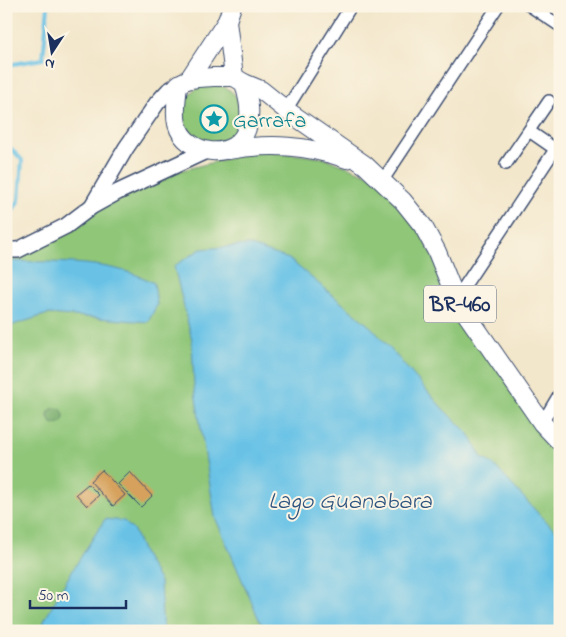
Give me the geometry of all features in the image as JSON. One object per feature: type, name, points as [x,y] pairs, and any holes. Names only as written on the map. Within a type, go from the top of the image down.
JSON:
[{"type":"main road","points":[[225,150],[238,142],[247,130],[250,116],[239,80],[229,14]]},
{"type":"main road","points":[[206,151],[193,146],[183,136],[177,124],[184,82],[229,14]]},
{"type":"main road","name":"BR-460","points":[[184,82],[213,77],[239,80],[261,90],[383,180],[423,226],[437,252],[456,299],[542,423],[560,442]]},
{"type":"main road","points":[[91,208],[126,148],[157,103],[168,91],[184,82]]},
{"type":"main road","name":"BR-460","points":[[206,151],[215,152],[252,146],[276,145],[304,147],[365,165]]},
{"type":"main road","points":[[12,250],[66,226],[91,208],[150,176],[206,151]]},
{"type":"street","points":[[286,110],[351,6]]},
{"type":"street","points":[[383,180],[498,6]]},
{"type":"street","points":[[530,6],[560,26]]},
{"type":"street","points":[[506,164],[549,100]]},
{"type":"street","points":[[456,299],[557,146],[528,131]]},
{"type":"street","points":[[542,423],[560,393]]},
{"type":"green space","points":[[212,84],[223,86],[236,97],[241,113],[239,124],[228,137],[212,142],[201,140],[188,129],[183,113],[185,102],[196,89]]},
{"type":"green space","points":[[261,150],[324,158],[383,180],[403,201],[456,299],[560,442],[560,631],[6,631],[6,250],[171,173]]},
{"type":"green space","points":[[56,408],[62,410],[64,416],[62,422],[56,424],[50,422],[48,416],[50,410]]},
{"type":"water","name":"Lago Guanabara","points":[[248,245],[289,259],[372,328],[443,409],[469,434],[482,458],[493,464],[546,522],[560,534],[560,631],[264,631],[215,517],[194,386],[192,340],[174,266],[201,249]]},
{"type":"water","points":[[6,261],[82,264],[120,270],[154,283],[157,305],[148,322],[48,314],[13,325],[6,342]]},
{"type":"water","points":[[105,519],[124,521],[134,531],[144,555],[160,582],[163,631],[42,631],[44,621],[72,571]]},
{"type":"building","points":[[102,470],[125,495],[113,506],[90,481]]},
{"type":"building","points":[[130,472],[152,496],[141,507],[118,484]]},
{"type":"building","points":[[88,484],[99,495],[87,506],[76,494]]},
{"type":"waterway","points":[[6,67],[7,65],[43,59],[48,6]]},
{"type":"waterway","points":[[6,143],[22,160],[19,200],[6,222]]},
{"type":"place","name":"Garrafa","points":[[214,119]]}]
